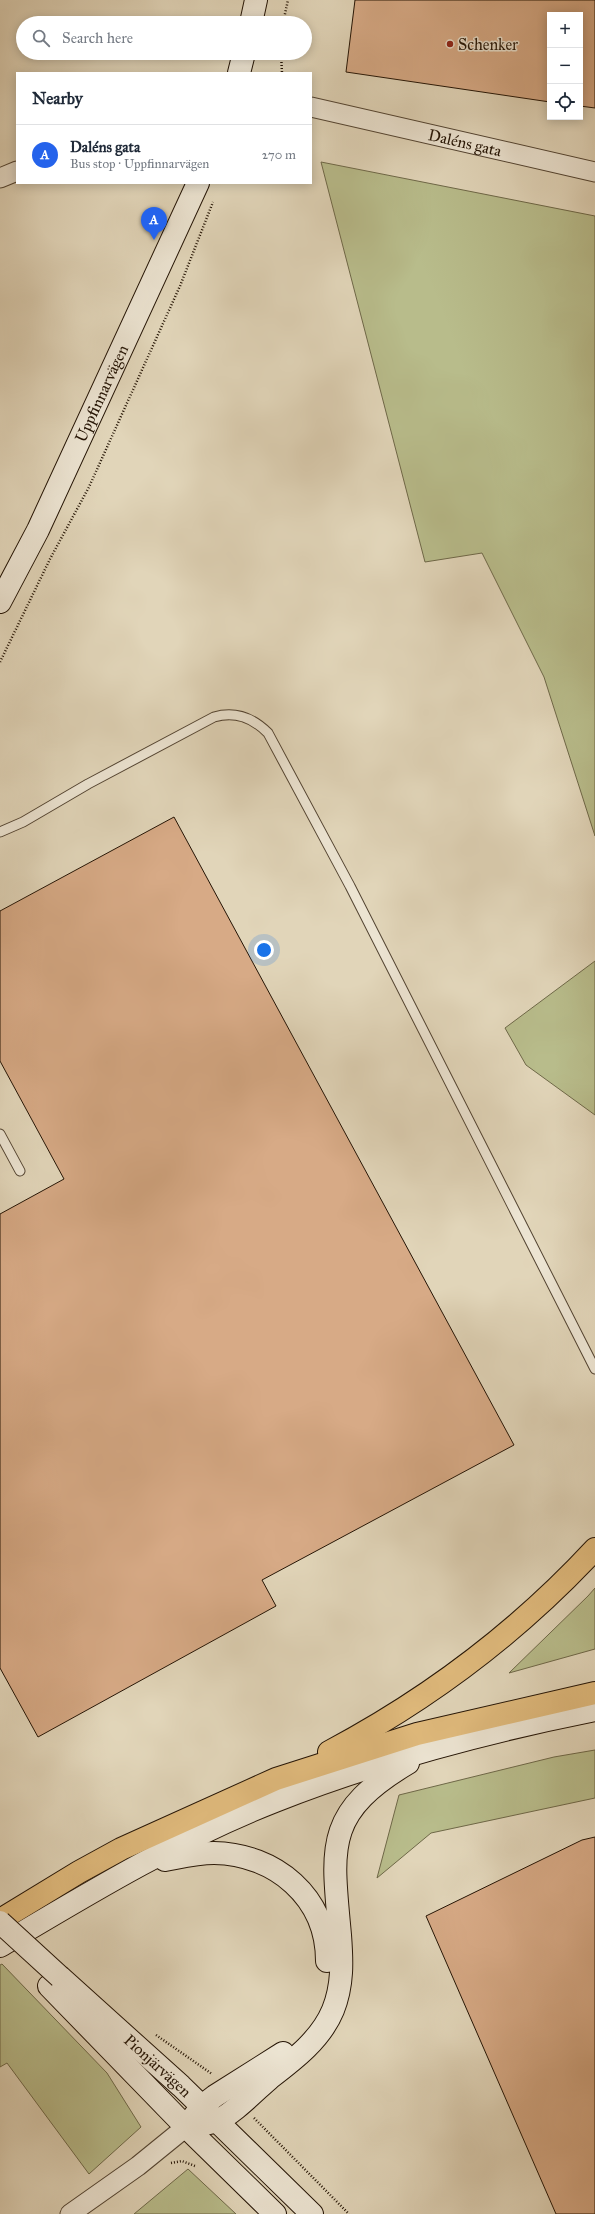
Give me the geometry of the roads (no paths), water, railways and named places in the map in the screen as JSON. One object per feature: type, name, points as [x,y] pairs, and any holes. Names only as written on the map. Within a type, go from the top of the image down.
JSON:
[{"type":"highway","points":[[0,1921],[79,1872],[121,1849],[276,1779],[343,1744],[438,1686],[477,1658],[530,1614],[595,1548]]},
{"type":"highway","points":[[276,1779],[417,1734],[595,1693]]},
{"type":"main road","points":[[253,16],[256,0]]},
{"type":"main road","points":[[239,72],[242,60]]},
{"type":"main road","name":"Uppfinnarvägen","points":[[0,602],[38,530],[198,184]]},
{"type":"main road","points":[[0,1946],[136,1866],[273,1802],[354,1771],[437,1746],[484,1734],[595,1710]]},
{"type":"main road","points":[[186,2127],[288,2065],[306,2049],[322,2030],[333,2010],[339,1990],[342,1970],[335,1871],[335,1851],[339,1833],[346,1817],[367,1792],[380,1781],[437,1746]]},
{"type":"main road","points":[[136,1866],[189,1855],[214,1853],[240,1856],[267,1864],[288,1878],[304,1893],[317,1913],[325,1932],[327,1972],[323,1994],[309,2027],[276,2058],[209,2114]]},
{"type":"main road","name":"Pionjärvägen","points":[[0,1921],[186,2127],[275,2214]]},
{"type":"main road","name":"Pionjärvägen","points":[[0,1939],[54,1981],[209,2114],[312,2214]]},
{"type":"street","name":"Daléns gata","points":[[312,107],[595,172]]},
{"type":"street","points":[[0,178],[16,170]]},
{"type":"street","points":[[70,2214],[138,2166],[186,2127]]},
{"type":"lane","points":[[0,832],[23,822],[88,784],[214,717],[226,714],[237,715],[258,723],[268,733],[350,886],[595,1369]]},
{"type":"lane","points":[[0,1134],[20,1170]]},
{"type":"place","name":"Schenker","points":[[450,44]]},
{"type":"place","name":"Daléns gata","points":[[154,240]]}]
